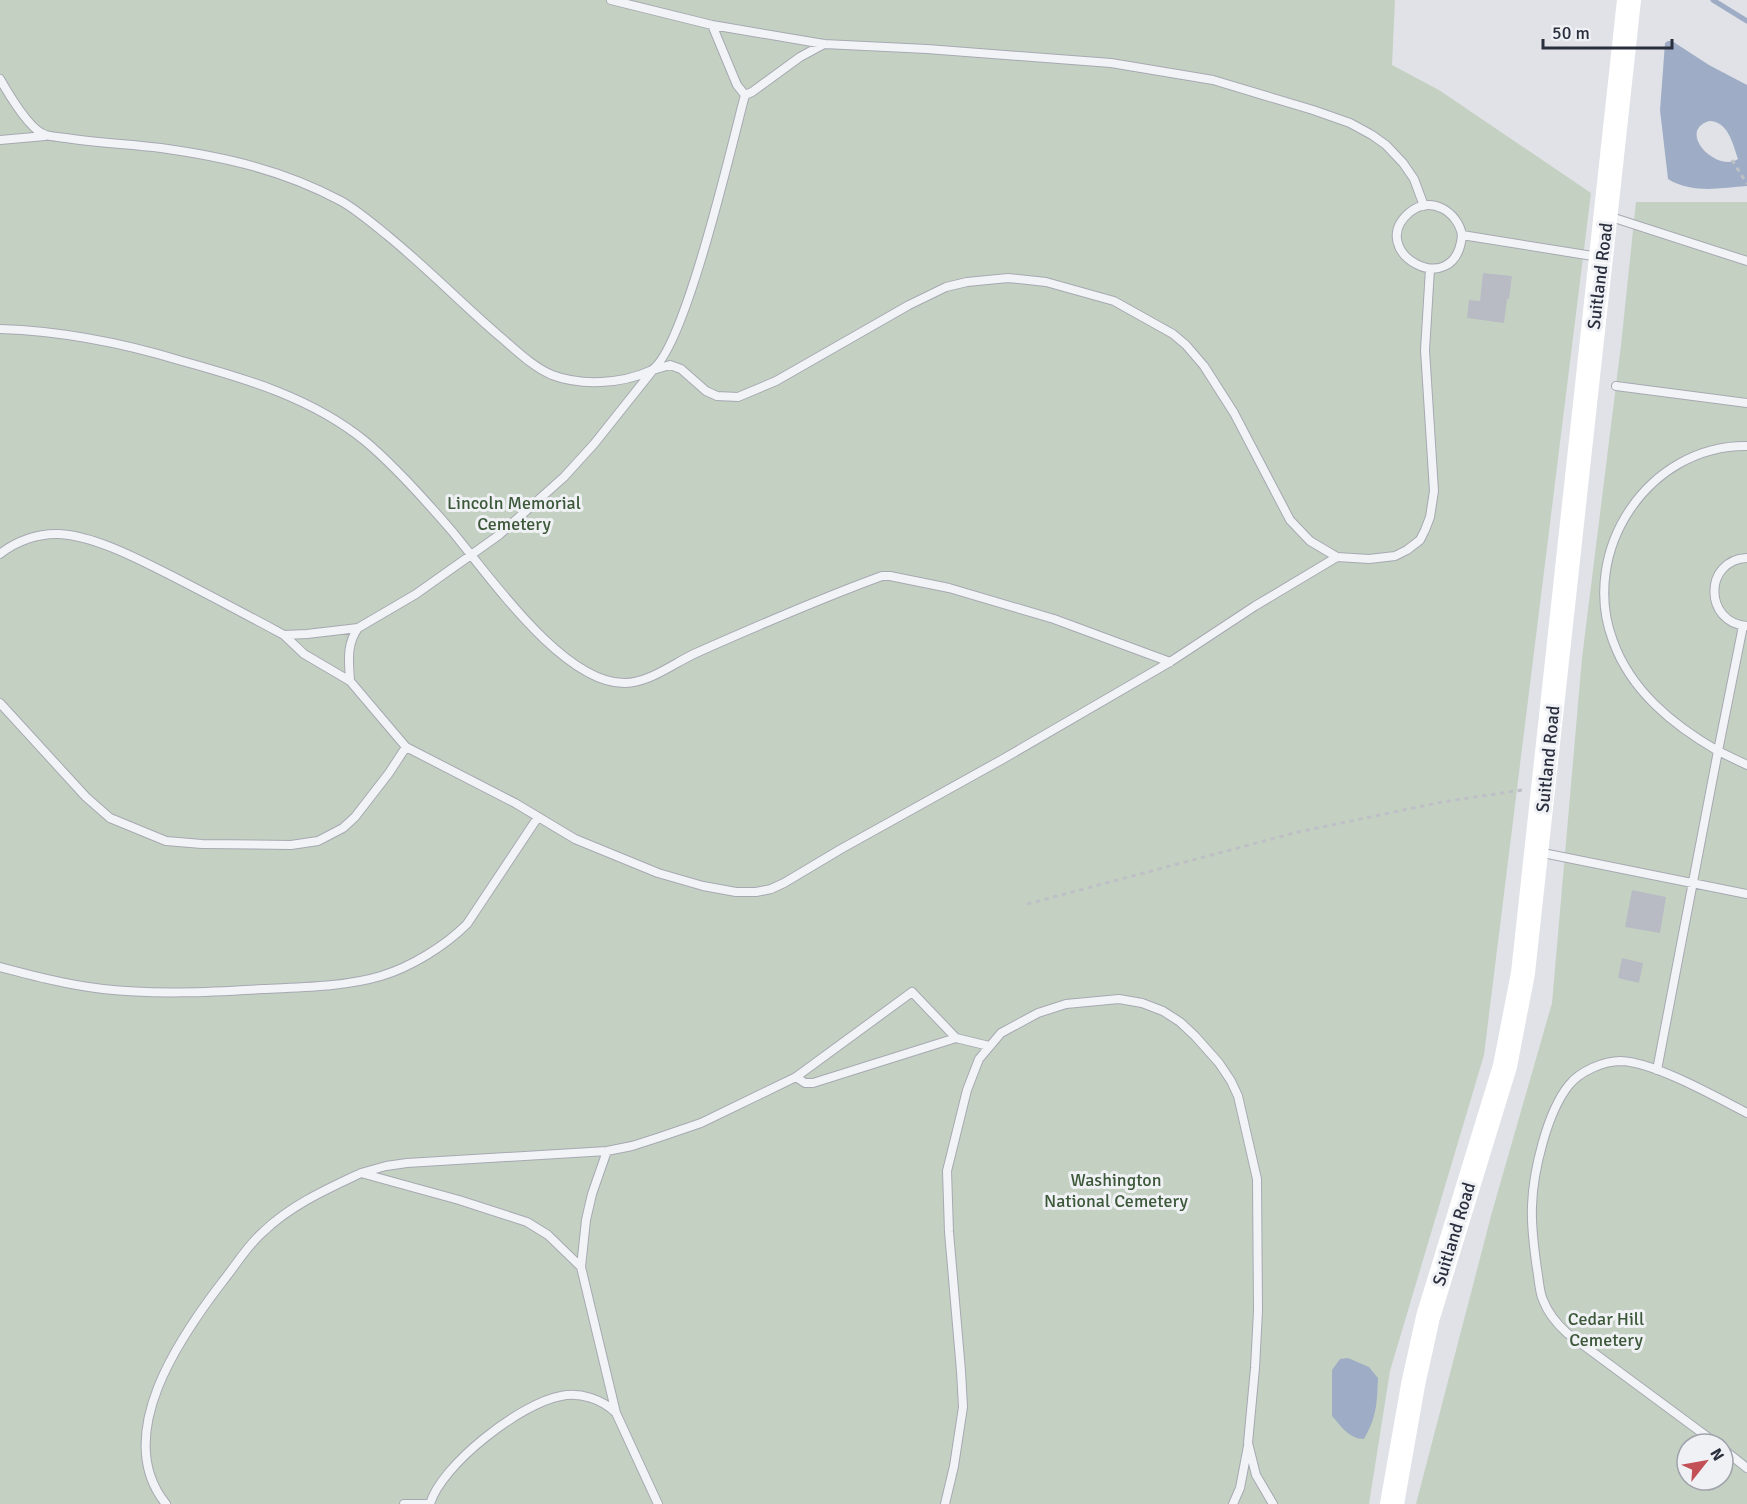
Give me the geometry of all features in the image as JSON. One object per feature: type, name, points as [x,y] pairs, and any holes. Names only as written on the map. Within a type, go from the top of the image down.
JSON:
[{"type":"main road","name":"Suitland Road","points":[[1392,1504],[1413,1385],[1428,1317],[1505,1066],[1523,973],[1538,852],[1629,0]]},
{"type":"lane","points":[[611,0],[638,3],[712,25],[824,44],[927,49],[1111,63],[1213,80],[1313,110],[1350,123],[1372,135],[1386,145],[1403,163],[1414,179],[1424,206]]},
{"type":"lane","points":[[712,25],[736,85],[745,95]]},
{"type":"lane","points":[[745,95],[800,57],[824,44]]},
{"type":"lane","points":[[0,79],[32,126],[45,135]]},
{"type":"lane","points":[[351,681],[348,650],[352,636],[358,628],[416,594],[499,535],[564,477],[606,429],[668,349],[702,257],[745,95]]},
{"type":"lane","points":[[0,140],[45,135],[102,144],[160,148],[249,164],[315,187],[345,204],[419,261],[495,332],[544,371],[572,380],[612,381],[670,365],[681,369],[706,391],[717,396],[738,397],[776,381],[909,305],[946,287],[967,282],[1008,278],[1046,282],[1084,291],[1114,301],[1148,319],[1186,345],[1204,366],[1234,413],[1290,520],[1310,541],[1337,557],[1370,559],[1395,556],[1420,540],[1430,517],[1434,491],[1425,350],[1430,268]]},
{"type":"lane","points":[[1424,206],[1438,206],[1452,214],[1462,235],[1454,258],[1441,267],[1430,268],[1410,262],[1398,242],[1403,219],[1415,209],[1424,206]]},
{"type":"lane","points":[[1607,216],[1747,261]]},
{"type":"lane","points":[[1462,235],[1602,258]]},
{"type":"lane","points":[[0,329],[38,330],[141,348],[228,373],[287,395],[332,419],[365,442],[420,495],[541,637],[583,670],[598,678],[615,682],[638,682],[738,634],[882,576],[898,577],[949,588],[1054,619],[1170,662]]},
{"type":"lane","points":[[1616,386],[1747,403]]},
{"type":"lane","points":[[1747,446],[1722,448],[1688,459],[1657,478],[1643,491],[1622,520],[1614,536],[1605,571],[1604,608],[1613,643],[1642,693],[1696,738],[1747,765]]},
{"type":"lane","points":[[0,554],[17,543],[35,537],[60,534],[95,542],[131,555],[284,635],[304,654],[351,681],[406,747],[465,776],[575,839],[658,873],[703,886],[736,892],[771,889],[984,770],[1170,662],[1255,606],[1337,557]]},
{"type":"lane","points":[[1657,1070],[1718,751],[1745,626],[1731,621],[1722,614],[1716,603],[1715,581],[1726,566],[1733,561],[1747,558]]},
{"type":"lane","points":[[284,635],[358,628]]},
{"type":"lane","points":[[0,703],[86,797],[110,818],[166,841],[202,844],[291,845],[318,840],[343,828],[355,817],[406,747]]},
{"type":"lane","points":[[0,967],[47,979],[125,991],[208,992],[289,988],[338,984],[382,975],[417,960],[457,934],[467,924],[538,817]]},
{"type":"lane","points":[[1538,852],[1747,894]]},
{"type":"lane","points":[[166,1504],[155,1484],[147,1459],[150,1409],[157,1388],[184,1335],[262,1232],[316,1194],[361,1173],[386,1166],[607,1150],[632,1146],[701,1123],[796,1077],[912,992],[956,1038]]},
{"type":"lane","points":[[945,1504],[954,1466],[963,1407],[946,1171],[967,1090],[979,1059],[1001,1033],[1038,1013],[1066,1004],[1119,999],[1142,1003],[1163,1011],[1180,1022],[1219,1063],[1238,1095],[1257,1179],[1256,1368],[1248,1443],[1240,1488],[1233,1504]]},
{"type":"lane","points":[[796,1077],[805,1083],[813,1083],[956,1038],[989,1046]]},
{"type":"lane","points":[[1701,1432],[1556,1323],[1540,1292],[1533,1240],[1532,1206],[1535,1172],[1552,1115],[1569,1086],[1595,1067],[1621,1061],[1657,1070],[1747,1113]]},
{"type":"lane","points":[[607,1150],[592,1194],[586,1221],[581,1267],[616,1413],[658,1504]]},
{"type":"lane","points":[[361,1173],[459,1200],[527,1222],[548,1235],[581,1267]]},
{"type":"lane","points":[[404,1504],[430,1504],[437,1485],[460,1458],[505,1423],[538,1405],[560,1396],[573,1395],[598,1400],[616,1413]]},
{"type":"lane","points":[[1248,1443],[1256,1475],[1273,1504]]},
{"type":"lane","points":[[1735,1458],[1747,1468]]},
{"type":"path","points":[[1732,160],[1747,184]]},
{"type":"path","points":[[1027,904],[1298,832],[1442,802],[1545,787]]},
{"type":"green space","name":"Lincoln Memorial Cemetery","points":[[0,0],[1395,0],[1392,65],[1439,90],[1591,193],[1484,1055],[1390,1371],[1369,1504],[0,1504]]},
{"type":"green space","name":"Cedar Hill Cemetery","points":[[1636,202],[1747,202],[1747,1504],[1416,1504],[1492,1212],[1552,1003],[1582,658],[1621,345]]},
{"type":"water","points":[[1672,41],[1709,65],[1747,85],[1747,186],[1697,188],[1677,184],[1668,179],[1660,110],[1665,43]],"holes":[[[1709,121],[1715,122],[1729,134],[1738,159],[1729,162],[1720,161],[1711,156],[1698,142],[1697,134],[1700,126]]]},
{"type":"water","points":[[1348,1358],[1369,1367],[1378,1378],[1374,1416],[1364,1439],[1354,1437],[1332,1416],[1332,1370],[1340,1359]]},
{"type":"building","points":[[1483,273],[1512,276],[1504,323],[1467,318],[1469,300],[1480,301]]},
{"type":"building","points":[[1632,890],[1666,897],[1660,933],[1625,927]]},
{"type":"building","points":[[1622,958],[1643,963],[1639,983],[1618,978]]},
{"type":"waterway","points":[[1713,0],[1747,21]]},
{"type":"park label","name":"Washington National Cemetery","points":[[1116,1190]]}]
